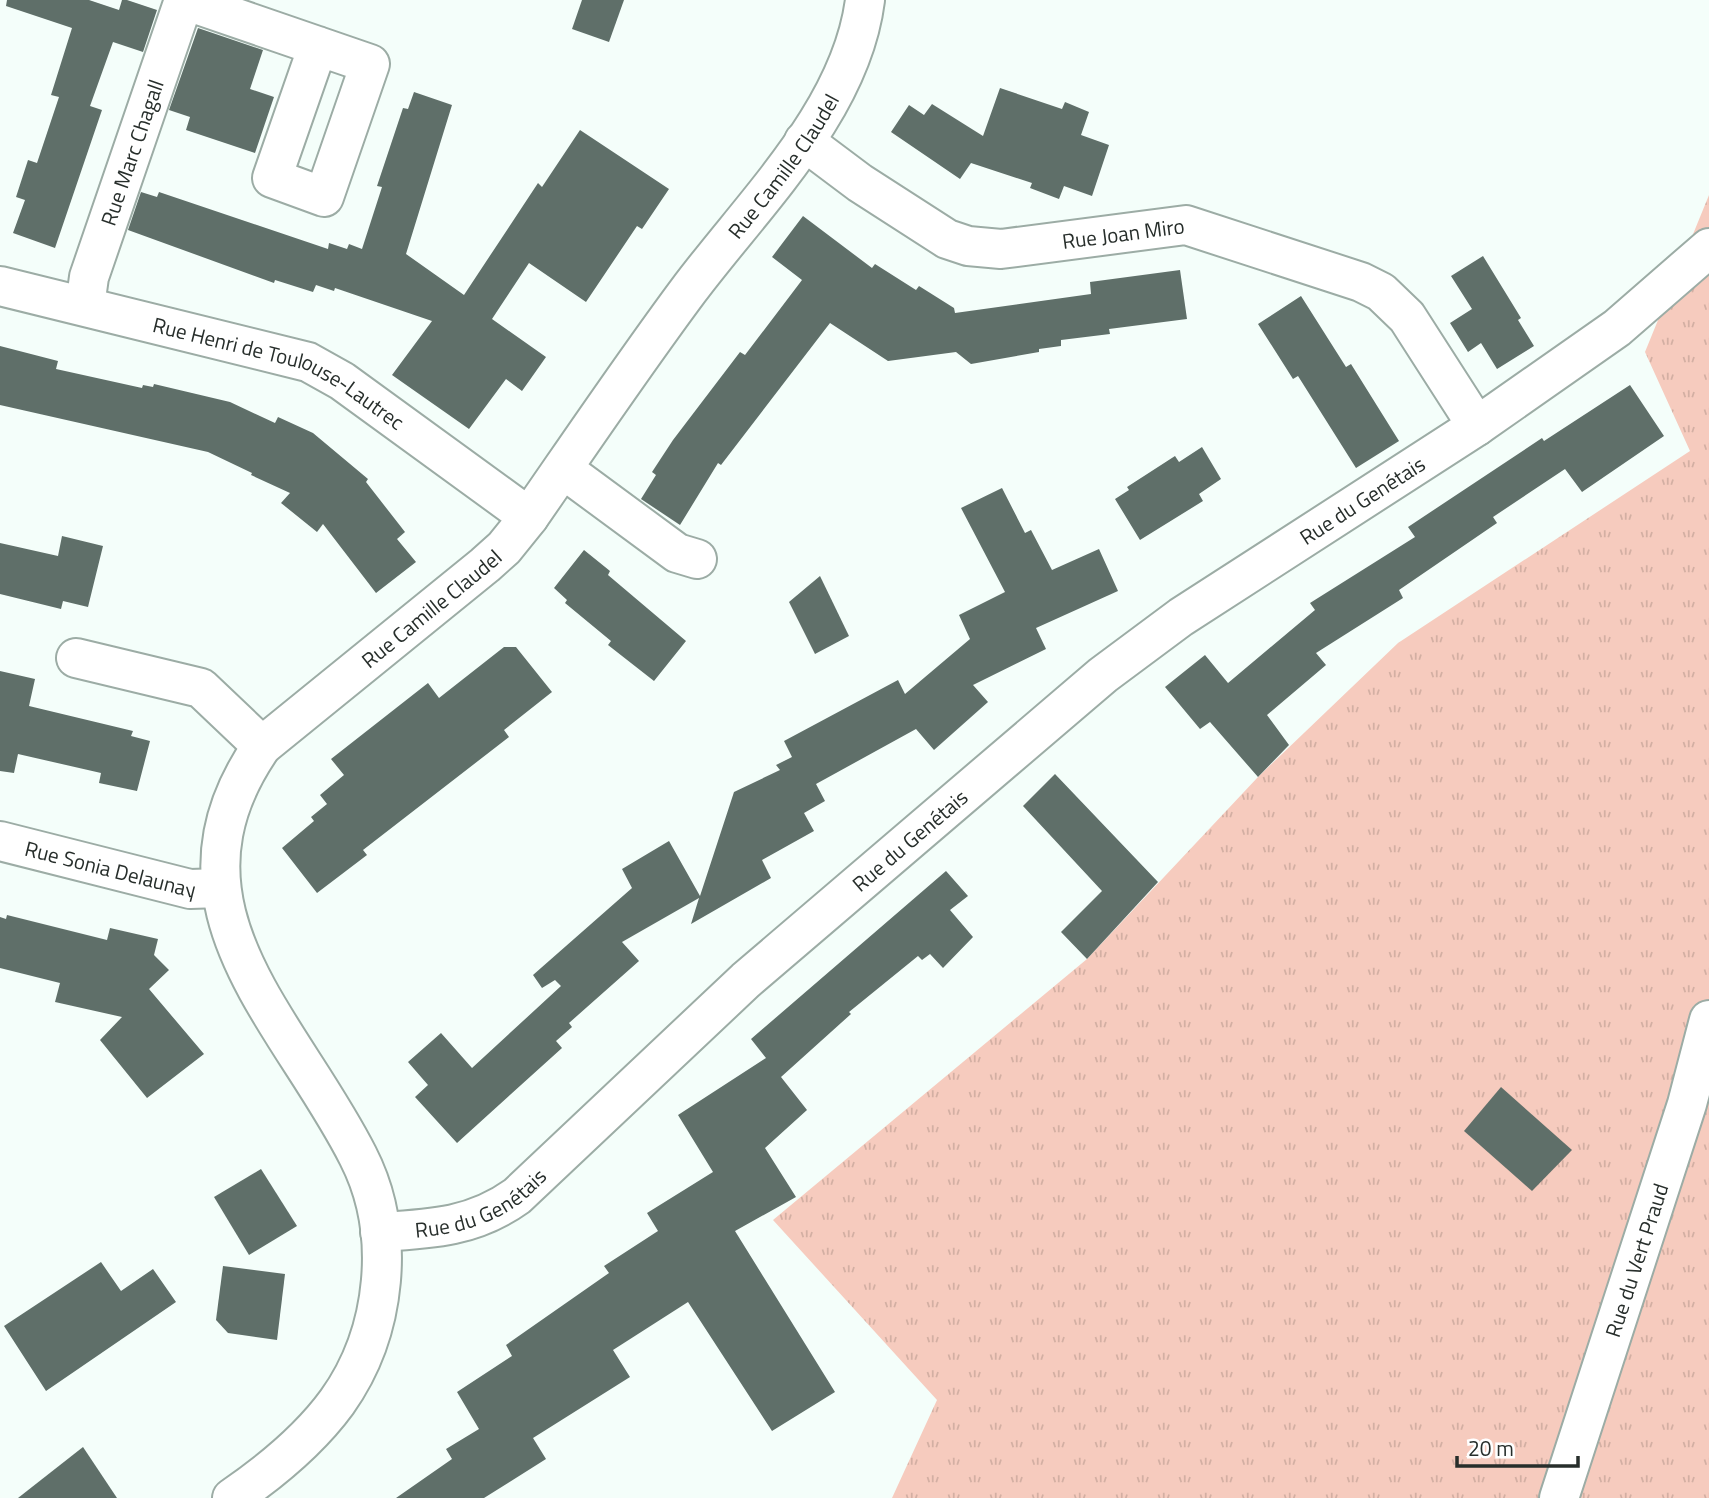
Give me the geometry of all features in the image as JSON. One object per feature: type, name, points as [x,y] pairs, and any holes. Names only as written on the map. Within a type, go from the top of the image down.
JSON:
[{"type":"street","name":"Rue Marc Chagall","points":[[85,306],[89,276],[184,0],[317,47]]},
{"type":"street","name":"Rue Camille Claudel","points":[[380,1232],[373,1189],[358,1155],[244,969],[228,928],[222,888],[228,806],[243,773],[262,746],[485,565],[504,548],[529,517],[687,292],[804,141],[847,72],[858,41],[865,0]]},
{"type":"street","name":"Rue Joan Miro","points":[[804,141],[860,183],[947,239],[968,246],[1001,249],[1186,225],[1361,282],[1389,298],[1407,317],[1478,426]]},
{"type":"street","name":"Rue du Genétais","points":[[232,1498],[303,1439],[337,1403],[358,1368],[379,1300],[380,1232],[444,1227],[467,1221],[492,1213],[517,1196],[746,980],[1103,675],[1181,617],[1478,426],[1617,328],[1709,248]]},
{"type":"street","name":"Rue Henri de Toulouse-Lautrec","points":[[0,286],[308,362],[342,382],[529,517]]},
{"type":"street","points":[[563,468],[677,553],[697,559]]},
{"type":"street","points":[[76,658],[201,688],[262,746]]},
{"type":"street","name":"Rue Sonia Delaunay","points":[[0,841],[190,889],[222,888]]},
{"type":"street","name":"Rue du Vert Praud","points":[[1559,1498],[1688,1104],[1709,1020]]},
{"type":"green space","points":[[1709,195],[1709,1498],[892,1498],[937,1400],[773,1220],[1087,959],[1258,777],[1398,643],[1690,451],[1645,352]]},
{"type":"building","points":[[7,0],[89,0],[119,10],[122,0],[127,0],[157,10],[143,52],[113,42],[90,106],[102,110],[55,248],[13,233],[25,200],[16,197],[28,160],[37,163],[59,97],[51,95],[72,28],[6,6]]},
{"type":"building","points":[[582,0],[624,0],[609,42],[572,29]]},
{"type":"building","points":[[198,28],[263,50],[250,89],[274,97],[255,153],[186,130],[190,117],[169,110]]},
{"type":"building","points":[[1000,88],[1062,109],[1065,102],[1089,112],[1081,135],[1109,145],[1092,196],[1064,186],[1059,199],[1030,188],[1032,183],[971,163],[960,179],[891,132],[909,105],[924,115],[932,104],[983,136]]},
{"type":"building","points":[[414,92],[452,105],[406,254],[464,295],[538,183],[542,187],[580,130],[669,189],[642,229],[637,226],[586,302],[529,263],[492,319],[546,357],[522,391],[506,379],[469,429],[392,375],[432,321],[335,288],[334,291],[316,285],[313,292],[275,280],[274,283],[128,230],[141,192],[157,197],[159,192],[328,249],[329,243],[347,249],[349,244],[362,249],[382,187],[377,186],[403,108],[408,109]]},
{"type":"building","points":[[803,216],[872,268],[875,264],[916,290],[919,286],[954,308],[955,313],[1091,294],[1090,282],[1180,270],[1187,319],[1109,329],[1110,334],[1061,340],[1061,346],[1039,349],[1039,352],[971,364],[956,352],[888,361],[830,323],[721,465],[718,463],[680,525],[641,499],[656,475],[652,472],[673,440],[740,352],[745,355],[802,280],[772,257]]},
{"type":"building","points":[[1483,256],[1521,318],[1518,320],[1534,346],[1497,369],[1481,343],[1468,352],[1450,323],[1472,309],[1451,276]]},
{"type":"building","points":[[1301,296],[1346,367],[1351,364],[1399,441],[1356,468],[1298,376],[1293,379],[1258,324]]},
{"type":"building","points":[[0,346],[58,361],[56,369],[142,388],[143,385],[153,387],[154,384],[230,402],[275,423],[278,417],[313,433],[368,479],[366,482],[405,532],[397,539],[416,562],[376,593],[323,524],[317,532],[281,503],[290,493],[251,475],[252,473],[208,452],[0,405]]},
{"type":"building","points":[[1630,385],[1664,436],[1582,492],[1565,469],[1493,517],[1497,523],[1399,590],[1403,598],[1316,653],[1326,665],[1267,715],[1289,745],[1258,777],[1210,722],[1200,729],[1165,687],[1205,655],[1228,683],[1315,610],[1310,603],[1415,537],[1408,527],[1542,438],[1544,441]]},
{"type":"building","points":[[1202,447],[1221,479],[1199,494],[1203,501],[1140,540],[1115,499],[1129,490],[1127,487],[1175,456],[1179,462]]},
{"type":"building","points":[[1002,488],[1025,533],[1031,530],[1052,570],[1099,549],[1118,591],[1036,628],[1046,649],[973,685],[988,702],[934,750],[916,729],[816,784],[825,801],[804,813],[814,831],[762,860],[771,878],[691,924],[699,898],[622,942],[639,961],[569,1023],[572,1027],[556,1041],[562,1048],[457,1143],[415,1097],[428,1085],[408,1062],[441,1033],[472,1068],[561,986],[555,980],[542,988],[533,975],[632,888],[622,869],[669,841],[700,896],[734,792],[780,770],[776,765],[792,757],[784,741],[898,680],[905,694],[970,639],[959,615],[1005,592],[961,508]]},
{"type":"building","points":[[62,536],[103,546],[88,607],[63,601],[61,609],[0,594],[0,543],[58,556]]},
{"type":"building","points":[[584,550],[610,571],[608,575],[686,641],[654,681],[608,645],[611,641],[565,603],[567,600],[554,588]]},
{"type":"building","points":[[820,576],[849,636],[815,654],[789,602]]},
{"type":"building","points":[[504,647],[516,647],[552,692],[504,730],[509,737],[363,850],[367,855],[317,893],[282,848],[314,821],[311,817],[327,804],[320,795],[344,775],[331,759],[428,683],[439,698]]},
{"type":"building","points":[[0,671],[35,679],[29,706],[133,731],[131,736],[150,741],[137,791],[99,783],[101,773],[18,754],[14,773],[0,771]]},
{"type":"building","points":[[1055,774],[1158,882],[1087,959],[1061,932],[1102,891],[1023,806]]},
{"type":"building","points":[[946,871],[968,896],[950,910],[973,937],[943,968],[930,954],[922,960],[918,956],[849,1012],[851,1014],[781,1077],[807,1110],[765,1148],[796,1197],[735,1231],[835,1392],[772,1431],[688,1302],[613,1350],[630,1377],[533,1438],[546,1459],[484,1498],[396,1498],[452,1459],[446,1449],[479,1429],[457,1392],[512,1356],[506,1345],[609,1273],[604,1266],[658,1231],[647,1213],[713,1172],[678,1115],[766,1058],[751,1039]]},
{"type":"building","points":[[7,915],[107,940],[110,928],[158,939],[154,955],[169,970],[149,989],[204,1054],[147,1098],[100,1040],[122,1017],[55,1002],[60,983],[0,968],[0,917],[6,919]]},
{"type":"building","points":[[1501,1087],[1572,1150],[1532,1191],[1464,1131]]},
{"type":"building","points":[[261,1169],[297,1226],[249,1255],[214,1197]]},
{"type":"building","points":[[101,1262],[121,1291],[153,1269],[176,1302],[46,1391],[4,1326]]},
{"type":"building","points":[[223,1266],[285,1274],[277,1340],[228,1333],[216,1320]]},
{"type":"building","points":[[83,1447],[117,1498],[18,1498]]}]
